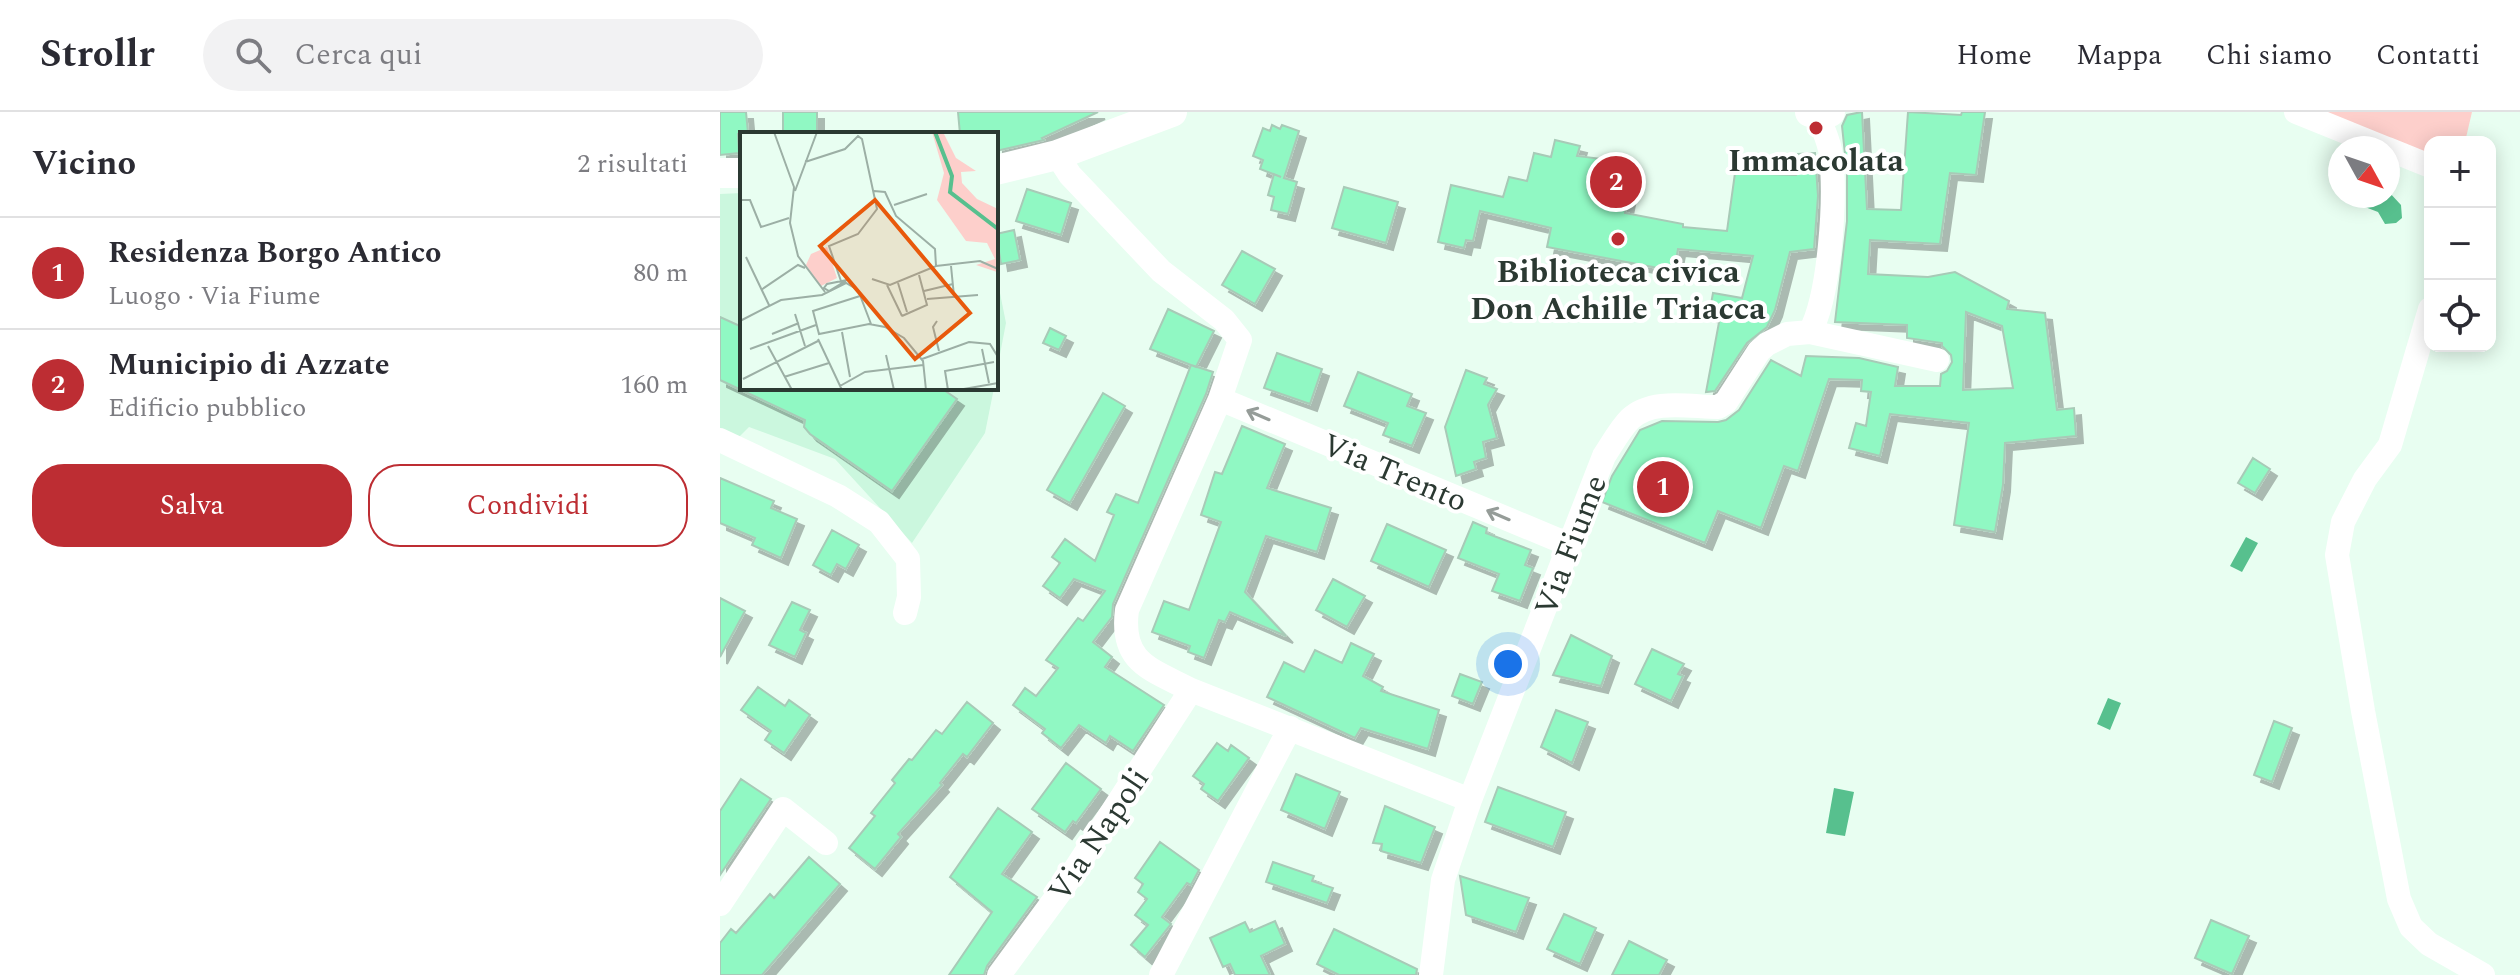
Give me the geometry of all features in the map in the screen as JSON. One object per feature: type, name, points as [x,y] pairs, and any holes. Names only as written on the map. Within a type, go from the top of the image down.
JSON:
[{"type":"street","points":[[998,170],[1057,155],[1172,112]]},
{"type":"street","points":[[2296,112],[2354,136]]},
{"type":"street","points":[[1819,113],[1831,154],[1830,252],[1818,318],[1810,332],[1937,360]]},
{"type":"street","points":[[2400,154],[2424,164]]},
{"type":"street","points":[[1057,155],[1070,175],[1161,271],[1224,320],[1240,340],[1220,399],[1127,610],[1124,633],[1132,653],[1148,668],[1191,690],[1470,800]]},
{"type":"street","points":[[2424,329],[2390,445],[2365,479],[2343,522],[2337,555],[2399,899],[2411,927],[2429,944],[2483,975]]},
{"type":"street","name":"Via Fiume","points":[[1431,975],[1443,880],[1470,800],[1604,456],[1630,419],[1641,411],[1656,406],[1718,407],[1726,402],[1759,351],[1767,344],[1787,334],[1810,332]]},
{"type":"street","name":"Via Trento","points":[[1220,399],[1570,545]]},
{"type":"street","points":[[720,440],[838,496],[879,522],[908,559],[909,597],[905,613]]},
{"type":"street","name":"Via Napoli","points":[[1012,971],[1191,690]]},
{"type":"street","points":[[1161,975],[1290,728]]},
{"type":"street","points":[[720,904],[783,809],[826,843]]},
{"type":"shaded area","points":[[2325,112],[2472,112],[2466,136],[2424,136],[2424,153],[2400,143],[2400,136],[2384,136]]},
{"type":"shaded area","points":[[740,193],[740,390],[994,390],[985,433],[912,543],[835,459],[749,427],[736,440],[720,431],[720,194]]},
{"type":"shaded area","points":[[2400,204],[2402,218],[2396,223],[2385,224],[2378,212],[2368,208],[2400,208]]},
{"type":"shaded area","points":[[998,283],[1006,323],[998,365]]},
{"type":"shaded area","points":[[2246,537],[2258,543],[2242,572],[2230,566]]},
{"type":"shaded area","points":[[2108,698],[2121,703],[2110,730],[2097,724]]},
{"type":"shaded area","points":[[1834,788],[1854,792],[1845,836],[1826,833]]},
{"type":"building","points":[[720,112],[746,112],[748,132],[738,134],[739,153],[720,155]]},
{"type":"building","points":[[783,112],[817,112],[817,132],[783,132]]},
{"type":"building","points":[[958,112],[1098,112],[1042,138],[1044,140],[998,151],[998,132],[960,132]]},
{"type":"building","points":[[1862,112],[1867,209],[1901,210],[1908,112],[1961,115],[1962,112],[1985,112],[1976,175],[1950,173],[1940,244],[1870,240],[1868,274],[1928,277],[1955,272],[2009,301],[2007,309],[2045,313],[2057,410],[2074,408],[2076,436],[2005,443],[2003,485],[1995,532],[1954,525],[1969,423],[1890,414],[1880,456],[1849,448],[1856,423],[1866,426],[1871,392],[1861,391],[1862,380],[1829,379],[1798,471],[1784,466],[1761,528],[1718,511],[1705,543],[1602,502],[1612,476],[1640,430],[1662,421],[1726,420],[1739,410],[1771,360],[1801,376],[1806,356],[1859,358],[1898,367],[1895,386],[1940,386],[1941,374],[1952,362],[1942,343],[1907,338],[1907,325],[1835,322],[1847,221],[1847,173],[1842,126],[1847,115]],"holes":[[[1966,312],[2002,326],[2013,388],[1963,390]]]},
{"type":"building","points":[[1272,125],[1299,131],[1284,178],[1297,182],[1288,214],[1271,210],[1274,197],[1268,195],[1274,174],[1260,169],[1263,160],[1253,156],[1263,128],[1270,131]]},
{"type":"building","points":[[1555,140],[1580,146],[1577,156],[1635,163],[1625,213],[1683,224],[1683,227],[1727,231],[1735,173],[1796,175],[1798,154],[1815,153],[1818,196],[1814,249],[1790,252],[1775,310],[1767,327],[1747,343],[1715,391],[1706,392],[1720,317],[1709,315],[1713,293],[1742,298],[1753,256],[1678,249],[1674,271],[1547,247],[1551,228],[1480,211],[1473,241],[1466,240],[1464,248],[1438,242],[1451,185],[1503,197],[1509,177],[1527,181],[1534,153],[1551,157]]},
{"type":"building","points":[[1344,187],[1398,202],[1386,243],[1332,228]]},
{"type":"building","points":[[1027,189],[1071,203],[1061,235],[1016,221]]},
{"type":"building","points":[[1014,230],[1020,260],[1001,264],[998,234]]},
{"type":"building","points":[[1242,251],[1275,269],[1255,304],[1222,285]]},
{"type":"building","points":[[1168,309],[1214,331],[1196,367],[1150,349]]},
{"type":"building","points":[[720,317],[740,326],[740,389],[720,380]]},
{"type":"building","points":[[1050,328],[1066,336],[1059,350],[1043,343]]},
{"type":"building","points":[[1277,353],[1322,369],[1310,404],[1264,388]]},
{"type":"building","points":[[1191,365],[1213,372],[1206,394],[1113,604],[1112,617],[1093,642],[1112,657],[1105,667],[1164,705],[1133,751],[1110,736],[1106,743],[1079,725],[1061,748],[1042,733],[1045,729],[1013,705],[1025,688],[1036,696],[1058,668],[1046,660],[1078,618],[1083,621],[1105,591],[1074,579],[1060,598],[1043,586],[1060,563],[1052,557],[1065,539],[1095,561],[1114,515],[1107,512],[1116,494],[1138,503]]},
{"type":"building","points":[[1466,370],[1487,378],[1484,384],[1497,389],[1488,405],[1497,438],[1483,442],[1486,458],[1474,462],[1476,469],[1456,476],[1445,427]]},
{"type":"building","points":[[1358,372],[1412,394],[1407,406],[1426,413],[1412,446],[1383,435],[1388,423],[1344,406]]},
{"type":"building","points":[[741,390],[944,390],[957,399],[892,491],[810,434],[804,427],[805,420]]},
{"type":"building","points":[[1103,393],[1125,406],[1070,503],[1047,490]]},
{"type":"building","points":[[1242,426],[1285,444],[1267,488],[1331,508],[1317,552],[1266,536],[1245,592],[1286,636],[1230,612],[1225,622],[1219,620],[1204,658],[1188,652],[1190,646],[1152,632],[1164,601],[1189,610],[1221,522],[1201,515],[1215,472],[1222,474]]},
{"type":"building","points":[[2253,458],[2270,469],[2255,493],[2238,483]]},
{"type":"building","points":[[720,478],[774,501],[771,508],[797,519],[781,558],[752,545],[755,538],[720,523]]},
{"type":"building","points":[[1473,522],[1487,528],[1486,533],[1531,550],[1525,565],[1533,568],[1520,601],[1492,591],[1499,574],[1458,558]]},
{"type":"building","points":[[1387,524],[1446,550],[1429,587],[1371,561]]},
{"type":"building","points":[[832,530],[859,545],[846,569],[837,564],[831,575],[813,565]]},
{"type":"building","points":[[1333,579],[1365,596],[1347,627],[1316,610]]},
{"type":"building","points":[[720,598],[745,611],[720,657]]},
{"type":"building","points":[[792,602],[810,610],[800,630],[806,633],[795,657],[769,645]]},
{"type":"building","points":[[1571,635],[1612,656],[1601,686],[1553,675]]},
{"type":"building","points":[[1351,643],[1374,654],[1363,676],[1383,687],[1381,691],[1439,710],[1428,749],[1361,728],[1355,738],[1267,697],[1284,662],[1304,672],[1315,650],[1342,663]]},
{"type":"building","points":[[1652,649],[1684,664],[1678,674],[1683,676],[1671,701],[1635,684]]},
{"type":"building","points":[[1460,674],[1482,682],[1473,704],[1452,696]]},
{"type":"building","points":[[758,687],[785,706],[789,700],[810,715],[784,753],[765,740],[771,731],[741,710]]},
{"type":"building","points":[[967,702],[993,723],[967,757],[963,754],[940,783],[942,785],[898,834],[901,837],[875,869],[849,848],[875,816],[871,813],[895,783],[892,780],[936,730],[942,734]]},
{"type":"building","points":[[1556,710],[1588,722],[1572,763],[1541,747]]},
{"type":"building","points":[[2274,721],[2292,728],[2272,782],[2254,775]]},
{"type":"building","points":[[1217,743],[1228,751],[1231,745],[1249,758],[1218,801],[1201,789],[1204,784],[1193,776]]},
{"type":"building","points":[[1066,763],[1101,789],[1076,823],[1073,821],[1065,832],[1032,809]]},
{"type":"building","points":[[1296,774],[1340,792],[1325,829],[1281,810]]},
{"type":"building","points":[[741,779],[771,799],[720,875],[720,811]]},
{"type":"building","points":[[1498,787],[1566,812],[1553,847],[1485,822]]},
{"type":"building","points":[[1385,806],[1435,827],[1421,863],[1381,851],[1382,844],[1373,843]]},
{"type":"building","points":[[998,808],[1032,832],[1002,874],[1037,897],[987,966],[984,975],[949,975],[992,912],[950,877]]},
{"type":"building","points":[[1160,842],[1199,870],[1191,885],[1187,883],[1162,917],[1171,924],[1145,957],[1131,945],[1148,925],[1135,915],[1147,899],[1138,892],[1143,884],[1135,878]]},
{"type":"building","points":[[809,857],[840,884],[762,975],[720,975],[720,943],[731,929],[736,933],[770,894],[774,898]]},
{"type":"building","points":[[1273,862],[1314,876],[1312,881],[1333,888],[1327,903],[1266,882]]},
{"type":"building","points":[[1460,876],[1529,898],[1516,932],[1466,915]]},
{"type":"building","points":[[1564,914],[1596,928],[1580,964],[1547,949]]},
{"type":"building","points":[[2211,920],[2249,936],[2232,974],[2195,958]]},
{"type":"building","points":[[1275,921],[1285,944],[1261,956],[1270,975],[1235,975],[1230,964],[1223,967],[1210,938],[1245,922],[1250,932]]},
{"type":"building","points":[[1334,929],[1417,969],[1416,975],[1339,975],[1317,964]]},
{"type":"building","points":[[1629,941],[1667,960],[1659,975],[1612,975]]},
{"type":"place","name":"Immacolata","points":[[1816,128]]},
{"type":"place","name":"Municipio di Azzate","points":[[1616,182]]},
{"type":"place","name":"Biblioteca civica Don Achille Triacca","points":[[1618,239]]},
{"type":"place","name":"Residenza Borgo Antico","points":[[1663,487]]}]
